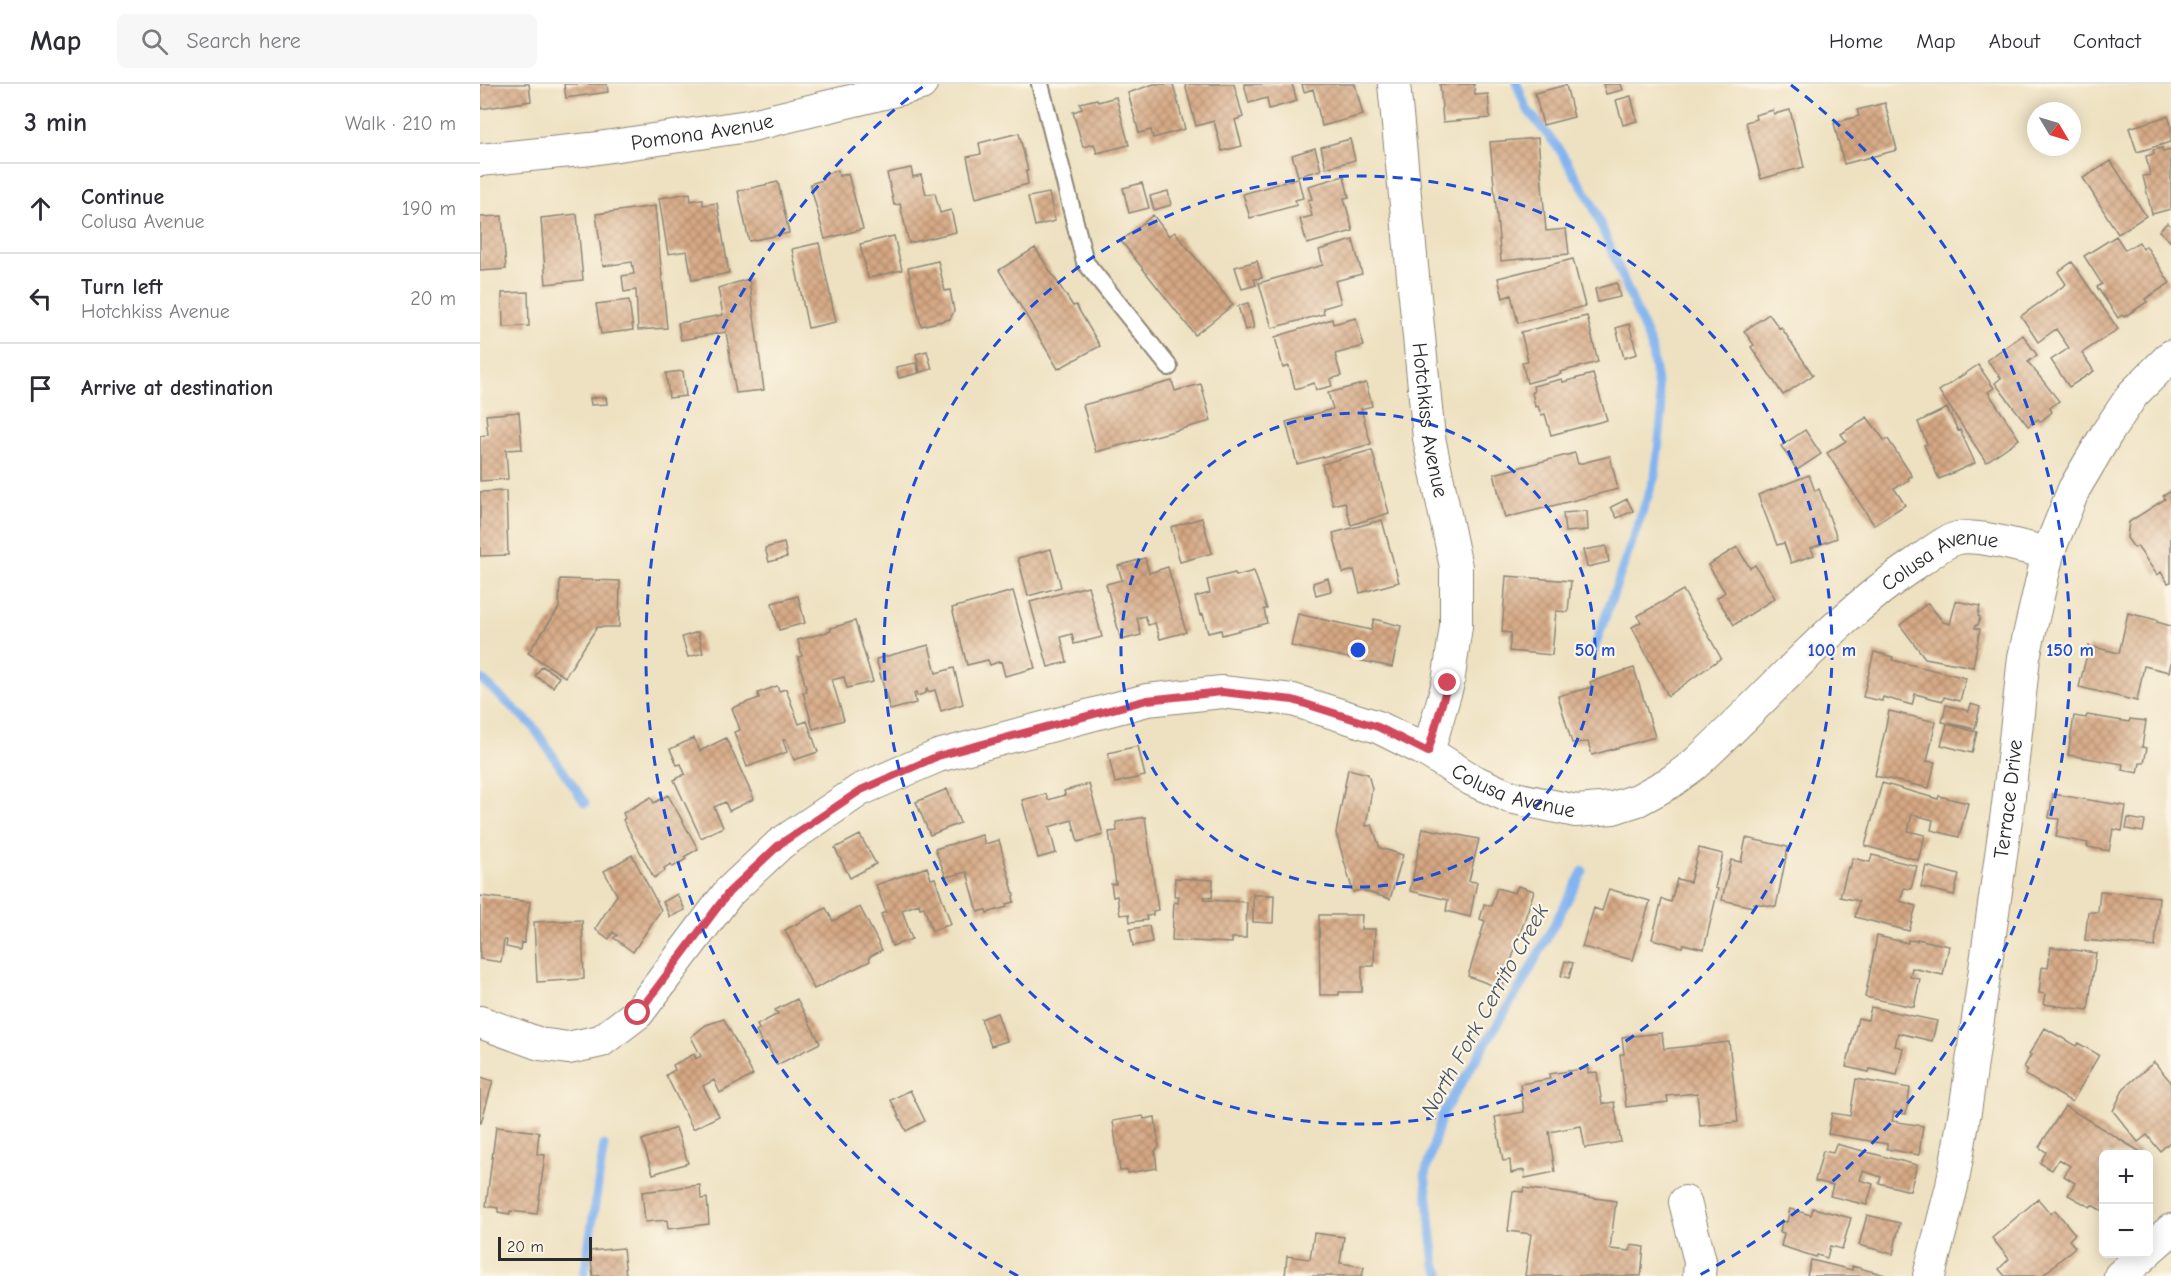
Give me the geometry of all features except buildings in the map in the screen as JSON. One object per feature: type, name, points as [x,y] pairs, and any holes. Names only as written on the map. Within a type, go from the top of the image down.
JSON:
[{"type":"street","name":"Pomona Avenue","points":[[480,160],[591,149],[748,126],[921,84]]},
{"type":"street","name":"Hotchkiss Avenue","points":[[1394,84],[1429,438],[1456,567],[1456,626],[1450,671],[1428,752]]},
{"type":"street","name":"Terrace Drive","points":[[1929,1276],[1952,1186],[1966,1105],[2008,806],[2024,657],[2048,553],[2074,489],[2107,433],[2133,394],[2171,356]]},
{"type":"street","name":"Colusa Avenue","points":[[480,1022],[540,1044],[568,1048],[601,1041],[638,1013],[729,892],[780,844],[861,790],[938,756],[1147,700],[1222,692],[1293,700],[1378,727],[1428,752],[1472,780],[1510,797],[1576,811],[1613,808],[1671,782],[1695,764],[1826,636],[1891,580],[1942,546],[1956,539],[1972,537],[2048,553]]},
{"type":"street","points":[[1685,1202],[1700,1260],[1699,1276]]},
{"type":"street","points":[[2153,1246],[2171,1230]]},
{"type":"street","points":[[2120,1276],[2140,1258]]},
{"type":"lane","points":[[1040,84],[1085,262],[1169,367]]},
{"type":"waterway","name":"North Fork Cerrito Creek","points":[[1517,84],[1526,108],[1559,149],[1591,201],[1651,346],[1662,414],[1655,476],[1593,652]]},
{"type":"waterway","name":"North Fork Cerrito Creek","points":[[480,678],[532,725],[585,803]]},
{"type":"waterway","name":"North Fork Cerrito Creek","points":[[1442,1276],[1435,1264],[1425,1174],[1442,1115],[1522,984],[1583,871]]},
{"type":"waterway","name":"North Fork Cerrito Creek","points":[[584,1276],[604,1145]]},
{"type":"route","points":[[638,1013],[729,892],[780,844],[861,790],[938,756],[1147,700],[1222,692],[1293,700],[1378,727],[1428,752],[1448,683]]}]
